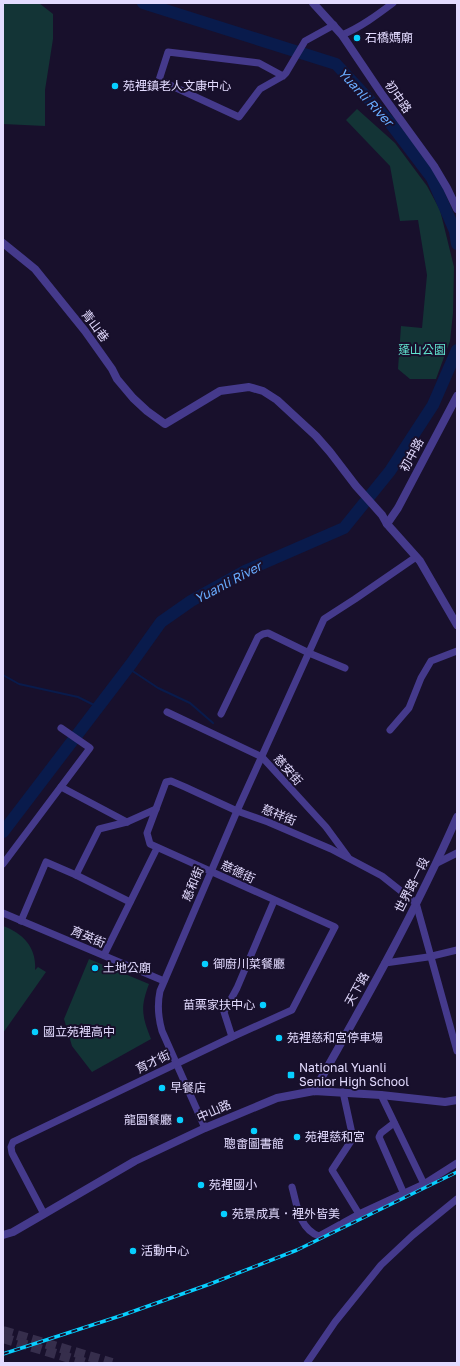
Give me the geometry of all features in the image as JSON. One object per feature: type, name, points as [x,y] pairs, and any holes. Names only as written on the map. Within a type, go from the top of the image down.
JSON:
[{"type":"street","name":"初中路","points":[[313,3],[342,35],[380,93],[434,166],[457,209]]},
{"type":"street","points":[[342,35],[353,31],[393,3]]},
{"type":"street","points":[[285,75],[258,63],[168,52],[159,80],[239,116],[260,89],[285,75],[305,41],[334,25]]},
{"type":"street","name":"青山巷","points":[[3,243],[36,270],[85,331],[112,369],[116,379],[146,411],[165,424],[220,391],[249,387],[263,391],[277,400],[316,436],[387,524]]},
{"type":"street","name":"初中路","points":[[387,524],[398,508],[455,407],[457,396]]},
{"type":"street","points":[[387,524],[418,559],[457,625]]},
{"type":"street","name":"慈和街","points":[[205,1128],[162,1031],[159,1018],[158,1001],[160,991],[210,872],[324,619],[418,559]]},
{"type":"street","points":[[221,714],[258,638],[263,634],[268,633],[309,653],[345,668]]},
{"type":"street","points":[[390,730],[409,708],[418,684],[431,660],[457,651]]},
{"type":"street","name":"慈安街","points":[[167,712],[262,757],[326,827],[349,859]]},
{"type":"street","points":[[3,864],[90,748],[61,728]]},
{"type":"street","name":"慈祥街","points":[[156,809],[166,782],[171,781],[237,811],[268,822],[331,849],[382,876],[416,903]]},
{"type":"street","points":[[61,787],[127,822]]},
{"type":"street","points":[[76,876],[99,829],[127,822],[156,809]]},
{"type":"street","points":[[104,955],[157,848],[150,844],[147,833],[156,809]]},
{"type":"street","name":"世界路一段","points":[[385,963],[437,864],[457,817]]},
{"type":"street","name":"慈德街","points":[[157,848],[334,927]]},
{"type":"street","points":[[437,864],[457,853]]},
{"type":"street","points":[[21,921],[46,862],[130,902]]},
{"type":"street","points":[[232,1037],[224,1012],[237,988],[274,901]]},
{"type":"street","points":[[416,903],[457,1051]]},
{"type":"street","name":"育英街","points":[[3,913],[164,981]]},
{"type":"street","name":"育才街","points":[[44,1214],[12,1153],[11,1147],[13,1142],[176,1063],[292,1010],[334,927]]},
{"type":"street","points":[[385,963],[431,957],[457,950]]},
{"type":"street","name":"天下路","points":[[314,1091],[385,963]]},
{"type":"street","name":"中山路","points":[[3,1235],[13,1232],[135,1161],[205,1128],[277,1098],[314,1091],[381,1095],[445,1102],[457,1100]]},
{"type":"street","points":[[343,1092],[353,1138],[332,1170],[359,1214]]},
{"type":"street","points":[[381,1095],[424,1184]]},
{"type":"street","points":[[394,1122],[381,1133],[379,1137],[404,1194]]},
{"type":"street","points":[[292,1187],[301,1220],[312,1234],[319,1236],[359,1214],[424,1184],[457,1163]]},
{"type":"street","points":[[307,1363],[335,1322],[381,1265],[413,1235],[457,1199]]},
{"type":"green space","points":[[3,3],[39,3],[53,14],[53,39],[45,90],[45,126],[3,124]]},
{"type":"green space","name":"蓬山公園","points":[[357,109],[395,143],[427,186],[440,210],[454,267],[453,313],[450,341],[436,379],[410,379],[398,369],[401,326],[422,328],[427,275],[418,220],[400,221],[390,166],[346,120]]},
{"type":"green space","points":[[3,926],[17,933],[27,942],[34,955],[35,970],[38,967],[46,972],[3,1033]]},
{"type":"green space","points":[[89,959],[149,984],[144,999],[143,1012],[151,1039],[92,1072],[72,1046],[64,1019]]},
{"type":"waterway","name":"Yuanli River","points":[[143,3],[336,64],[388,120],[432,178],[455,231],[457,244]]},
{"type":"waterway","name":"Yuanli River","points":[[3,832],[131,664],[161,622],[191,601],[245,571],[344,528],[390,471],[433,405],[457,350]]},
{"type":"waterway","points":[[128,668],[158,688],[190,703],[213,723]]},
{"type":"waterway","points":[[3,675],[19,684],[78,697],[98,707]]},
{"type":"tunnel","points":[[3,1331],[112,1363]]},
{"type":"tunnel","points":[[3,1338],[86,1363]]},
{"type":"railway","points":[[3,1354],[123,1315],[210,1284],[297,1250],[457,1172]]},
{"type":"place","name":"石橋媽廟","points":[[357,38]]},
{"type":"place","name":"苑裡鎮老人文康中心","points":[[115,86]]},
{"type":"place","name":"御廚川菜餐廳","points":[[205,964]]},
{"type":"place","name":"土地公廟","points":[[95,968]]},
{"type":"place","name":"苗栗家扶中心","points":[[263,1005]]},
{"type":"place","name":"國立苑裡高中","points":[[35,1032]]},
{"type":"place","name":"苑裡慈和宮停車場","points":[[279,1038]]},
{"type":"place","name":"National Yuanli Senior High School","points":[[291,1075]]},
{"type":"place","name":"早餐店","points":[[162,1088]]},
{"type":"place","name":"龍園餐廳","points":[[180,1120]]},
{"type":"place","name":"聰畬圖書館","points":[[254,1131]]},
{"type":"place","name":"苑裡慈和宮","points":[[297,1137]]},
{"type":"place","name":"苑裡國小","points":[[201,1185]]},
{"type":"place","name":"苑景成真．裡外皆美","points":[[224,1214]]},
{"type":"place","name":"活動中心","points":[[133,1251]]}]
